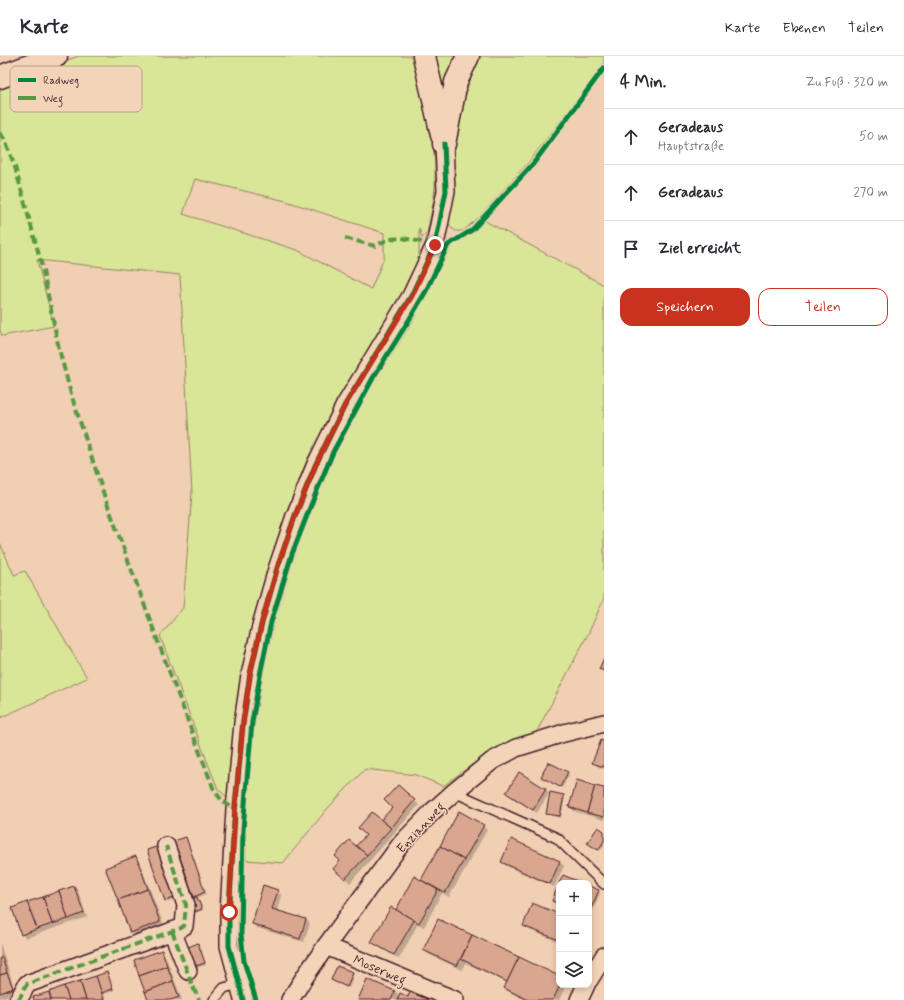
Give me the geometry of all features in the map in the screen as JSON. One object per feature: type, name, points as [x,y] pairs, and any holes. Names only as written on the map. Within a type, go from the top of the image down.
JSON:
[{"type":"main road","points":[[29,66],[56,56]]},
{"type":"main road","points":[[424,56],[444,144]]},
{"type":"main road","points":[[444,144],[456,82],[468,56]]},
{"type":"main road","points":[[0,77],[10,73]]},
{"type":"street","points":[[241,992],[229,946],[229,912],[235,809],[243,722],[250,675],[262,622],[277,569],[295,516],[319,457],[345,405],[412,296],[435,245],[446,191],[444,144]]},
{"type":"street","name":"Enzianweg","points":[[290,1000],[326,946],[402,844],[432,812],[454,792],[492,761],[516,748],[564,733],[604,724]]},
{"type":"street","points":[[18,1000],[27,984],[184,926],[186,905],[166,846]]},
{"type":"street","points":[[172,931],[188,971]]},
{"type":"street","name":"Moserweg","points":[[326,946],[455,1000]]},
{"type":"street","points":[[592,975],[604,956]]},
{"type":"street","points":[[578,1000],[584,988]]},
{"type":"lane","points":[[454,792],[557,838],[604,884]]},
{"type":"lane","points":[[214,1000],[224,988],[241,992]]},
{"type":"green space","points":[[79,56],[416,56],[430,121],[435,170],[435,187],[427,233],[422,238],[419,228],[419,257],[408,283],[338,402],[307,460],[286,513],[268,568],[254,620],[227,797],[218,789],[160,636],[183,608],[192,493],[180,275],[37,260],[54,326],[2,336],[0,330],[0,83],[10,80],[10,112],[142,112],[142,66],[51,66]],"holes":[[[195,179],[286,201],[384,233],[384,258],[371,289],[297,250],[183,214]]]},
{"type":"green space","points":[[435,56],[460,56],[443,98]]},
{"type":"green space","points":[[474,56],[604,56],[604,64],[528,163],[479,217],[463,231],[456,231],[451,228],[448,221],[457,99]]},
{"type":"green space","points":[[485,221],[604,285],[604,598],[589,632],[536,733],[511,740],[485,755],[443,786],[416,775],[365,769],[327,809],[283,863],[246,860],[248,792],[255,723],[264,671],[274,624],[295,555],[313,506],[335,454],[359,408],[413,321],[451,247],[474,232]]},
{"type":"green space","points":[[0,543],[14,575],[25,571],[87,678],[0,718]]},
{"type":"green space","points":[[242,822],[238,935],[242,962],[254,1000],[249,1000],[235,947]]},
{"type":"building","points":[[604,658],[604,671],[599,669]]},
{"type":"building","points":[[601,740],[604,741],[604,767],[592,763]]},
{"type":"building","points":[[548,762],[568,772],[560,787],[541,777]]},
{"type":"building","points":[[519,772],[546,789],[533,810],[506,793]]},
{"type":"building","points":[[577,780],[595,786],[587,813],[569,807]]},
{"type":"building","points":[[398,785],[415,800],[391,828],[381,820],[392,808],[384,800]]},
{"type":"building","points":[[595,786],[604,788],[604,817],[587,813]]},
{"type":"building","points":[[550,792],[564,795],[560,816],[546,814]]},
{"type":"building","points":[[459,811],[484,825],[464,860],[440,846]]},
{"type":"building","points":[[372,812],[391,828],[367,855],[356,846],[366,835],[358,828]]},
{"type":"building","points":[[598,827],[604,831],[604,841],[598,850],[587,843]]},
{"type":"building","points":[[186,837],[205,892],[194,897],[174,841]]},
{"type":"building","points":[[511,839],[560,861],[550,884],[501,862]]},
{"type":"building","points":[[349,840],[367,855],[345,879],[333,869],[340,861],[335,856]]},
{"type":"building","points":[[159,846],[177,897],[165,901],[147,850]]},
{"type":"building","points":[[440,846],[464,860],[445,893],[421,880]]},
{"type":"building","points":[[136,856],[148,889],[118,900],[105,868]]},
{"type":"building","points":[[563,875],[575,880],[560,880]]},
{"type":"building","points":[[414,876],[438,890],[419,923],[396,910]]},
{"type":"building","points":[[263,885],[278,890],[272,909],[306,919],[300,939],[252,924]]},
{"type":"building","points":[[74,886],[84,913],[68,919],[59,891]]},
{"type":"building","points":[[592,887],[599,890],[592,906]]},
{"type":"building","points":[[148,889],[160,922],[130,933],[118,900]]},
{"type":"building","points":[[59,891],[68,919],[52,924],[43,897]]},
{"type":"building","points":[[556,891],[556,903],[552,901]]},
{"type":"building","points":[[43,897],[52,924],[37,929],[27,902]]},
{"type":"building","points":[[197,897],[202,909],[194,912],[189,900]]},
{"type":"building","points":[[27,902],[37,929],[21,935],[12,908]]},
{"type":"building","points":[[532,903],[556,913],[556,939],[523,926]]},
{"type":"building","points":[[391,907],[414,920],[394,955],[371,942]]},
{"type":"building","points":[[438,919],[472,935],[457,966],[423,950]]},
{"type":"building","points":[[472,935],[519,957],[507,982],[461,959]]},
{"type":"building","points":[[198,943],[205,963],[193,967],[186,948]]},
{"type":"building","points":[[162,950],[167,966],[139,976],[134,960]]},
{"type":"building","points":[[2,957],[7,973],[0,975],[0,958]]},
{"type":"building","points":[[519,957],[556,975],[556,988],[559,988],[553,1000],[528,1000],[504,988]]},
{"type":"building","points":[[167,966],[173,981],[145,992],[139,976]]},
{"type":"building","points":[[337,966],[353,972],[347,987],[331,980]]},
{"type":"building","points":[[107,972],[113,989],[101,993],[96,976]]},
{"type":"building","points":[[7,973],[13,988],[0,993],[0,975]]},
{"type":"building","points":[[96,976],[104,1000],[86,1000],[80,981]]},
{"type":"building","points":[[367,979],[395,991],[391,1000],[358,1000]]},
{"type":"building","points":[[80,981],[86,1000],[69,1000],[64,986]]},
{"type":"building","points":[[173,981],[179,997],[171,1000],[148,1000],[145,992]]},
{"type":"building","points":[[64,986],[69,1000],[51,1000],[49,992]]},
{"type":"building","points":[[49,992],[51,1000],[34,1000],[33,997]]},
{"type":"building","points":[[410,992],[429,1000],[397,1000],[400,993],[408,997]]},
{"type":"marked path","points":[[0,133],[5,140],[15,167],[42,266],[59,349],[71,394],[104,495],[214,790],[223,802],[235,809]]},
{"type":"marked path","points":[[345,238],[375,246],[389,239],[402,238],[438,245]]},
{"type":"marked path","points":[[18,1000],[27,984],[184,926],[186,905],[166,846]]},
{"type":"marked path","points":[[172,931],[199,1000]]},
{"type":"cycle path","points":[[256,1000],[244,961],[241,934],[243,830],[246,791],[252,722],[261,670],[271,622],[292,554],[333,452],[373,378],[426,291],[448,245],[472,230],[533,164],[604,68]]},
{"type":"cycle path","points":[[243,1000],[229,946],[229,912],[235,809],[243,723],[250,675],[262,622],[277,569],[295,516],[316,464],[345,405],[411,296],[435,245],[446,191],[444,144]]},
{"type":"route","points":[[229,912],[235,809],[243,722],[250,675],[262,622],[277,569],[295,516],[316,464],[345,405],[412,296],[435,245]]}]
